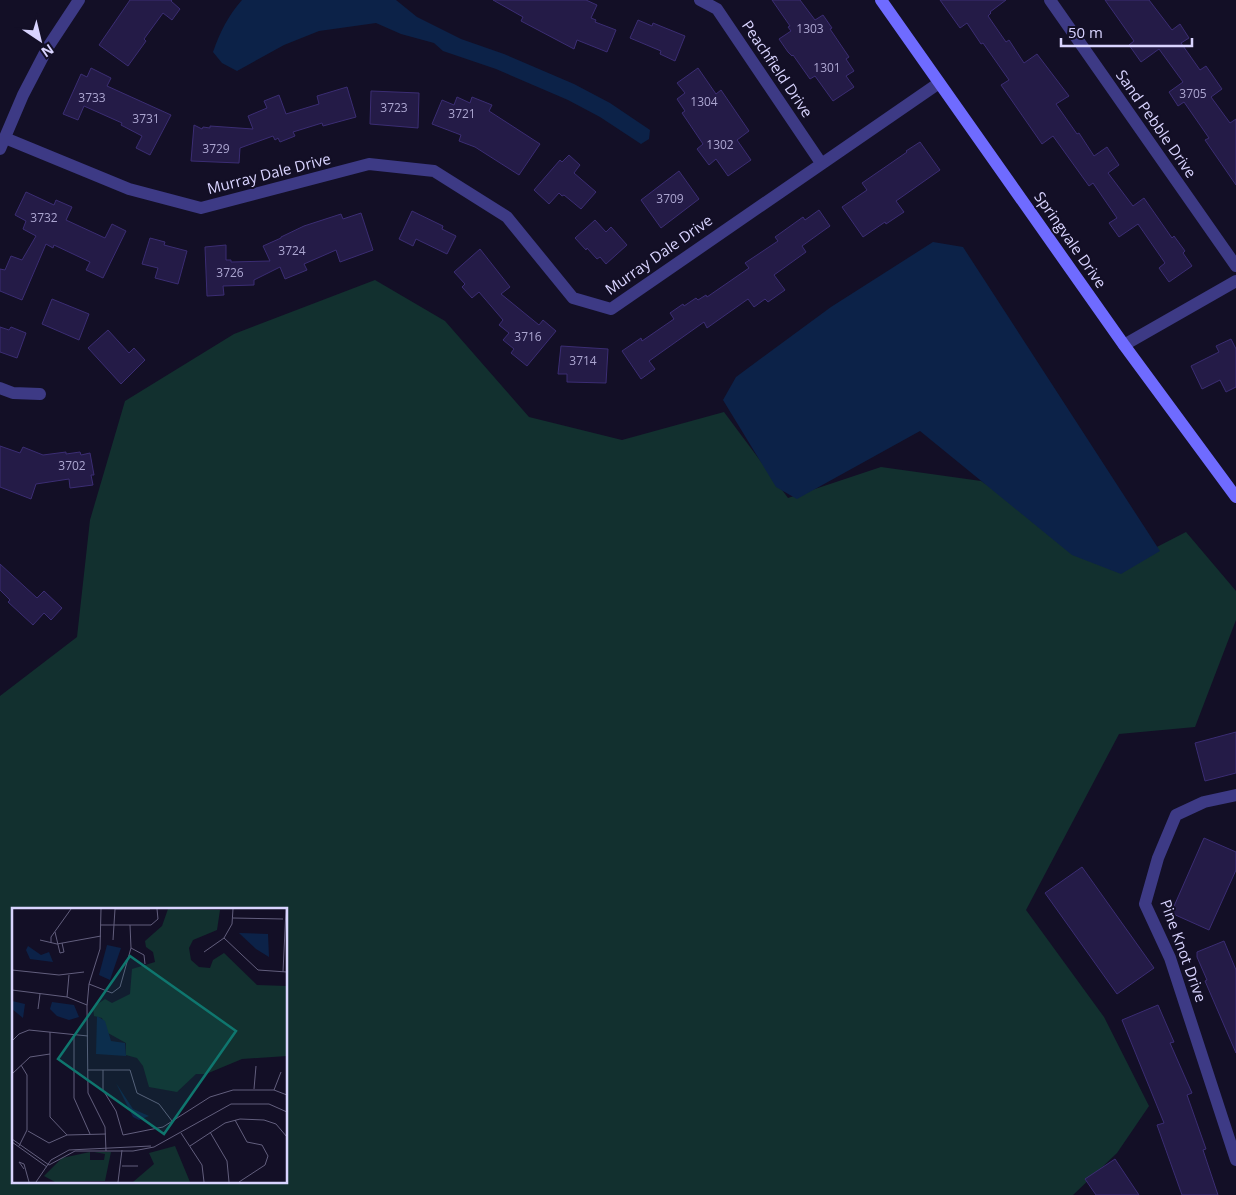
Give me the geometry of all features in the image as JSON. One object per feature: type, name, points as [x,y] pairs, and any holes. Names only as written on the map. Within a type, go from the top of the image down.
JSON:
[{"type":"street","points":[[2,143],[23,95],[48,47],[79,0]]},
{"type":"street","name":"Peachfield Drive","points":[[700,0],[717,9],[821,162]]},
{"type":"street","name":"Springvale Drive","points":[[880,0],[1124,345],[1236,497]]},
{"type":"street","name":"Sand Pebble Drive","points":[[1050,0],[1236,266]]},
{"type":"street","name":"Murray Dale Drive","points":[[2,143],[129,189],[201,208],[369,164],[434,171],[507,217],[573,298],[611,309],[821,162],[939,83]]},
{"type":"street","points":[[1124,345],[1236,281]]},
{"type":"street","points":[[0,388],[12,393],[40,394]]},
{"type":"street","name":"Pine Knot Drive","points":[[1236,795],[1204,802],[1176,815],[1158,858],[1145,904],[1170,958],[1236,1160]]},
{"type":"green space","points":[[375,280],[445,321],[529,417],[622,440],[724,412],[788,498],[881,467],[981,481],[1114,569],[1186,532],[1236,591],[1236,620],[1195,727],[1119,734],[1026,910],[1104,1017],[1149,1106],[1117,1153],[1073,1195],[0,1195],[0,696],[77,637],[90,520],[125,401],[234,334]]},
{"type":"water","points":[[242,0],[396,0],[417,17],[461,39],[504,54],[574,84],[610,103],[650,130],[649,139],[641,144],[600,117],[568,100],[496,69],[443,51],[434,43],[401,34],[376,23],[319,31],[284,45],[237,71],[222,63],[213,52],[225,24]]},
{"type":"water","points":[[933,242],[963,247],[1160,551],[1121,574],[1072,555],[920,431],[797,499],[776,487],[723,400],[736,377],[831,307]]},
{"type":"building","points":[[130,0],[172,0],[180,9],[172,20],[163,13],[144,39],[146,41],[128,66],[99,45]]},
{"type":"building","points":[[493,0],[586,0],[597,5],[591,18],[596,20],[595,22],[616,30],[607,52],[577,40],[574,49],[521,21],[523,17]]},
{"type":"building","points":[[772,0],[800,0],[815,20],[823,15],[849,57],[846,59],[854,71],[846,76],[854,87],[833,101],[815,76],[810,79],[779,39],[791,31],[788,27],[790,26]]},
{"type":"building","points":[[940,0],[1006,0],[990,12],[988,16],[1006,42],[1009,40],[1024,63],[1037,54],[1069,96],[1056,104],[1077,134],[1079,133],[1094,156],[1107,147],[1119,165],[1108,173],[1133,206],[1144,198],[1172,238],[1174,236],[1185,251],[1183,253],[1192,266],[1169,282],[1159,268],[1165,263],[1138,224],[1119,237],[1109,223],[1117,218],[1093,183],[1089,186],[1053,136],[1042,144],[1001,85],[1009,80],[983,43],[981,44],[967,23],[960,28]]},
{"type":"building","points":[[1105,0],[1149,0],[1172,30],[1180,24],[1189,38],[1181,43],[1200,70],[1206,66],[1222,89],[1211,97],[1230,123],[1236,119],[1236,185],[1205,140],[1209,138],[1184,102],[1178,106],[1169,92],[1183,82],[1159,49],[1141,62],[1129,45],[1134,41]]},
{"type":"building","points":[[638,20],[652,26],[653,23],[685,36],[675,61],[660,54],[661,51],[630,38]]},
{"type":"building","points":[[91,68],[111,78],[107,86],[171,115],[150,155],[136,148],[142,136],[121,125],[122,123],[84,106],[78,120],[63,114],[81,74],[87,77]]},
{"type":"building","points":[[698,68],[716,94],[721,90],[749,131],[737,140],[751,160],[728,176],[716,159],[709,165],[697,149],[703,144],[682,113],[685,111],[677,99],[685,93],[677,83]]},
{"type":"building","points":[[347,87],[356,117],[323,126],[322,123],[293,132],[295,136],[280,142],[278,138],[275,140],[273,136],[240,148],[239,163],[191,161],[194,125],[202,129],[203,127],[210,128],[210,126],[253,129],[248,116],[267,108],[264,101],[279,95],[286,114],[319,104],[317,96]]},
{"type":"building","points":[[371,91],[419,93],[418,128],[370,124]]},
{"type":"building","points":[[457,97],[470,103],[472,97],[492,105],[489,111],[540,144],[519,175],[475,147],[459,141],[461,135],[432,124],[442,100],[454,105]]},
{"type":"building","points":[[920,142],[940,170],[896,201],[904,212],[863,237],[842,207],[867,190],[862,183]]},
{"type":"building","points":[[569,155],[580,165],[574,173],[596,192],[581,209],[559,193],[549,204],[534,190],[560,160],[562,162]]},
{"type":"building","points":[[679,171],[699,199],[661,228],[641,200]]},
{"type":"building","points":[[26,192],[54,205],[56,200],[72,207],[66,220],[105,238],[112,224],[126,231],[103,278],[86,270],[90,262],[54,245],[53,248],[46,244],[22,300],[0,291],[0,269],[5,270],[11,256],[22,260],[36,236],[23,229],[26,221],[15,215]]},
{"type":"building","points":[[819,210],[830,226],[802,246],[806,252],[774,275],[785,290],[768,302],[765,299],[754,307],[748,299],[707,328],[704,322],[649,361],[655,369],[641,379],[622,351],[641,338],[642,341],[674,319],[670,313],[683,304],[684,306],[696,298],[698,300],[706,295],[707,297],[749,268],[745,263],[778,241],[775,237],[803,217],[805,220]]},
{"type":"building","points":[[412,211],[443,226],[442,229],[456,236],[447,254],[416,239],[413,246],[399,239]]},
{"type":"building","points":[[361,213],[373,250],[340,262],[336,250],[304,264],[307,270],[285,279],[280,267],[254,280],[254,285],[223,286],[224,295],[207,296],[205,247],[226,245],[226,260],[231,260],[231,262],[270,261],[263,246],[304,226],[341,214],[343,219]]},
{"type":"building","points":[[595,220],[606,232],[611,227],[627,245],[606,264],[600,257],[597,259],[587,248],[586,250],[575,238]]},
{"type":"building","points":[[150,238],[165,242],[164,245],[187,251],[178,284],[155,278],[158,268],[142,264]]},
{"type":"building","points":[[480,249],[510,287],[501,294],[539,325],[543,320],[556,331],[527,366],[511,353],[514,349],[503,340],[509,333],[499,325],[503,320],[479,292],[472,298],[462,287],[465,284],[454,272]]},
{"type":"building","points":[[52,299],[89,314],[79,340],[42,324]]},
{"type":"building","points":[[0,327],[9,330],[11,327],[26,333],[17,358],[0,352]]},
{"type":"building","points":[[108,330],[129,353],[134,348],[145,360],[121,384],[88,348]]},
{"type":"building","points":[[1231,339],[1236,349],[1236,387],[1226,392],[1220,380],[1202,389],[1191,366],[1219,352],[1216,346]]},
{"type":"building","points":[[561,346],[608,349],[606,383],[567,382],[567,374],[558,374]]},
{"type":"building","points":[[0,446],[20,453],[23,447],[43,455],[66,452],[66,454],[80,452],[81,455],[90,453],[94,475],[91,475],[93,485],[70,488],[69,479],[36,484],[31,499],[0,487]]},
{"type":"building","points":[[0,564],[37,598],[44,591],[62,608],[51,620],[44,613],[33,625],[8,602],[10,600],[0,590]]},
{"type":"building","points":[[1236,732],[1236,773],[1205,781],[1195,743]]},
{"type":"building","points":[[1204,838],[1236,852],[1236,870],[1209,930],[1171,913]]},
{"type":"building","points":[[1082,867],[1154,968],[1117,994],[1045,893]]},
{"type":"building","points":[[1224,941],[1236,970],[1236,1053],[1205,981],[1207,980],[1197,957],[1197,952]]},
{"type":"building","points":[[1158,1005],[1174,1042],[1170,1043],[1192,1093],[1187,1095],[1206,1149],[1203,1150],[1218,1195],[1182,1195],[1157,1125],[1164,1123],[1122,1020]]},
{"type":"building","points":[[1115,1159],[1139,1195],[1096,1195],[1085,1179]]}]
